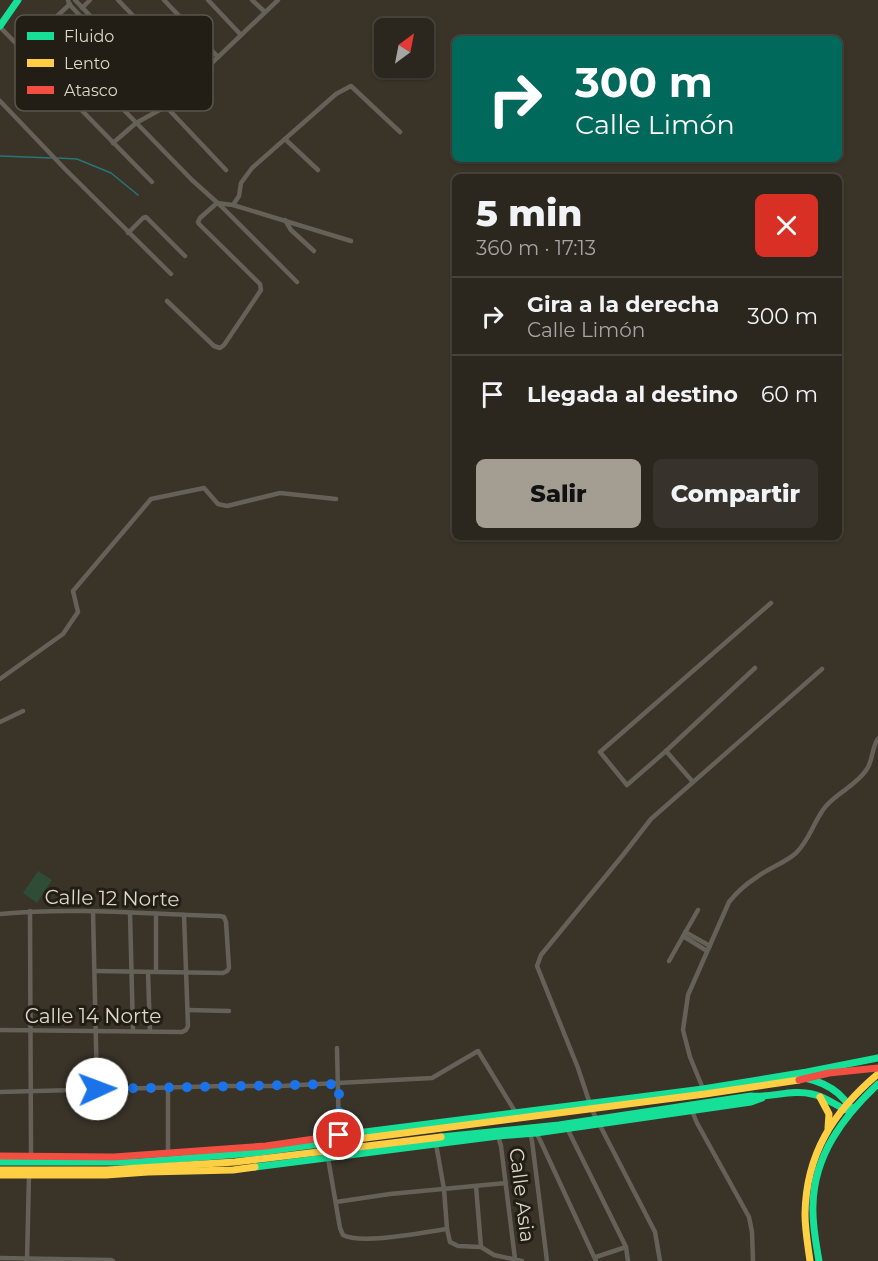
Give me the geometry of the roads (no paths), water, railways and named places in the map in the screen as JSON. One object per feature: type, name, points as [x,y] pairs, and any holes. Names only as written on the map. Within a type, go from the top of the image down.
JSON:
[{"type":"main road","points":[[0,26],[18,0]]},
{"type":"main road","points":[[704,1092],[878,1058]]},
{"type":"main road","points":[[0,1162],[139,1161],[230,1155],[878,1068]]},
{"type":"main road","points":[[826,1131],[878,1074]]},
{"type":"main road","points":[[786,1076],[808,1078],[823,1084],[848,1108]]},
{"type":"main road","points":[[819,1261],[813,1203],[816,1178],[828,1144],[848,1108],[878,1084]]},
{"type":"main road","points":[[0,1170],[107,1170],[206,1165],[692,1111],[798,1093],[819,1096],[848,1108]]},
{"type":"main road","points":[[0,1175],[106,1175],[233,1170],[533,1133],[708,1102],[751,1096],[762,1098]]},
{"type":"main road","points":[[810,1261],[805,1215],[807,1186],[814,1156],[829,1124],[829,1114],[819,1096]]},
{"type":"main road","points":[[0,1156],[114,1157],[255,1147],[339,1135],[591,1107]]},
{"type":"street","points":[[82,8],[90,0]]},
{"type":"street","points":[[118,0],[132,15]]},
{"type":"street","points":[[164,0],[178,15]]},
{"type":"street","points":[[208,0],[242,35]]},
{"type":"street","points":[[252,0],[265,12]]},
{"type":"street","points":[[213,63],[278,0]]},
{"type":"street","points":[[71,1],[89,15]]},
{"type":"street","points":[[57,15],[71,1]]},
{"type":"street","points":[[71,1],[83,15]]},
{"type":"street","points":[[0,26],[15,42]]},
{"type":"street","points":[[213,51],[219,57]]},
{"type":"street","points":[[233,205],[239,196],[241,183],[252,168],[336,94],[351,86],[400,132]]},
{"type":"street","points":[[0,101],[171,274]]},
{"type":"street","points":[[82,111],[153,182]]},
{"type":"street","points":[[124,111],[297,282]]},
{"type":"street","points":[[113,143],[136,123],[158,111]]},
{"type":"street","points":[[169,111],[226,170]]},
{"type":"street","points":[[285,139],[318,170]]},
{"type":"street","points":[[217,203],[233,205],[351,241]]},
{"type":"street","points":[[168,301],[214,346],[220,348],[261,290],[260,284],[199,224],[199,220],[217,203]]},
{"type":"street","points":[[128,232],[146,217],[185,256]]},
{"type":"street","points":[[285,220],[291,230],[314,251]]},
{"type":"street","points":[[0,679],[63,634],[78,612],[73,591],[151,499],[204,488],[218,504],[226,506],[280,493],[336,499]]},
{"type":"street","points":[[755,668],[627,785],[600,752],[771,603]]},
{"type":"street","points":[[660,1261],[655,1232],[591,1107],[578,1068],[537,966],[541,955],[651,819],[822,669]]},
{"type":"street","points":[[0,722],[23,711]]},
{"type":"street","points":[[708,1102],[690,1057],[683,1030],[688,995],[729,902],[739,890],[756,877],[798,852],[826,805],[854,784],[867,769],[878,739]]},
{"type":"street","points":[[666,751],[693,782]]},
{"type":"street","points":[[669,961],[698,910]]},
{"type":"street","points":[[30,911],[31,1156]]},
{"type":"street","name":"Calle 12 Norte","points":[[0,914],[30,911],[93,911],[220,915],[224,917],[229,968],[227,971],[223,973],[186,972]]},
{"type":"street","points":[[93,911],[97,1089]]},
{"type":"street","points":[[130,913],[133,1031]]},
{"type":"street","points":[[156,914],[156,972]]},
{"type":"street","points":[[184,915],[188,1010],[229,1011]]},
{"type":"street","points":[[684,934],[709,948]]},
{"type":"street","points":[[95,971],[186,972]]},
{"type":"street","points":[[148,972],[150,1031]]},
{"type":"street","name":"Calle 14 Norte","points":[[0,1030],[182,1032],[188,1026],[188,1010]]},
{"type":"street","points":[[337,1048],[339,1135]]},
{"type":"street","points":[[0,1092],[281,1086],[432,1078],[478,1052],[516,1114]]},
{"type":"street","points":[[168,1087],[168,1154]]},
{"type":"street","points":[[692,1111],[749,1217],[753,1261]]},
{"type":"street","points":[[567,1128],[626,1247],[628,1261]]},
{"type":"street","points":[[533,1133],[596,1259],[626,1247]]},
{"type":"street","points":[[533,1133],[532,1141],[547,1261]]},
{"type":"street","name":"Calle Asia","points":[[498,1136],[515,1259]]},
{"type":"street","points":[[436,1144],[450,1242],[458,1246],[481,1247],[494,1255],[522,1261]]},
{"type":"street","points":[[328,1158],[340,1228],[347,1238],[370,1239],[447,1228]]},
{"type":"street","points":[[27,1260],[29,1175]]},
{"type":"street","points":[[336,1202],[390,1194],[506,1183]]},
{"type":"street","points":[[476,1186],[481,1247]]},
{"type":"street","points":[[0,1258],[112,1260]]},
{"type":"waterway","points":[[0,156],[52,158]]},
{"type":"waterway","points":[[57,158],[77,159],[111,173],[138,195]]}]
